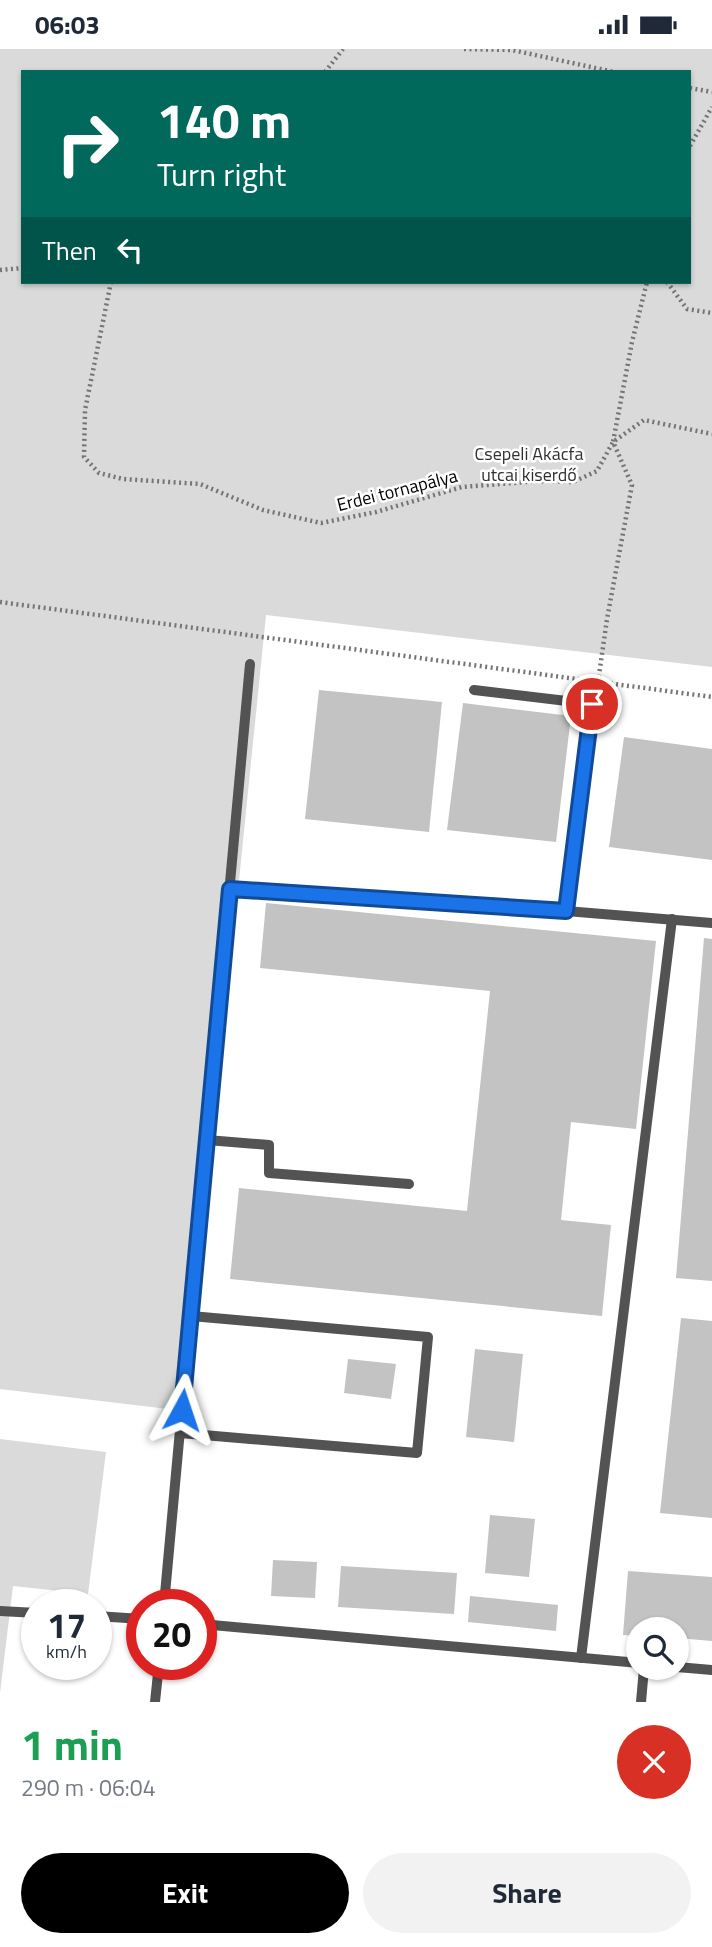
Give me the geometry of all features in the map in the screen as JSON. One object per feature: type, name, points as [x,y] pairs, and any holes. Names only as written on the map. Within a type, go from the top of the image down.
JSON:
[{"type":"lane","points":[[165,1589],[250,664]]},
{"type":"lane","points":[[474,690],[592,704],[566,911]]},
{"type":"lane","points":[[230,889],[712,923]]},
{"type":"lane","points":[[581,1658],[672,919]]},
{"type":"lane","points":[[207,1140],[269,1145],[269,1173],[409,1184]]},
{"type":"lane","points":[[180,1433],[417,1453],[428,1337],[191,1316]]},
{"type":"lane","points":[[0,1611],[21,1612]]},
{"type":"lane","points":[[217,1625],[626,1662]]},
{"type":"lane","points":[[689,1668],[712,1670]]},
{"type":"lane","points":[[155,1702],[157,1680]]},
{"type":"lane","points":[[641,1702],[643,1680]]},
{"type":"path","points":[[327,70],[344,49]]},
{"type":"path","points":[[464,49],[512,50],[605,70]]},
{"type":"path","points":[[691,88],[712,92]]},
{"type":"path","points":[[691,144],[712,107]]},
{"type":"path","points":[[0,270],[21,268]]},
{"type":"path","name":"Erdei tornapálya","points":[[111,284],[85,410],[84,457],[99,473],[123,479],[200,484],[263,510],[321,523],[376,512],[462,487],[539,481],[573,482],[597,471],[613,442],[645,419],[712,434]]},
{"type":"path","points":[[598,682],[632,485],[613,442],[632,342],[646,284]]},
{"type":"path","points":[[668,284],[687,309],[712,313]]},
{"type":"path","points":[[0,602],[712,697]]},
{"type":"green space","name":"Csepeli Akácfa utcai kiserdő","points":[[0,49],[712,49],[712,667],[266,615],[185,1411],[0,1389]]},
{"type":"green space","points":[[0,1439],[106,1452],[89,1589],[13,1586],[0,1693]]},
{"type":"building","points":[[319,690],[442,702],[429,832],[305,819]]},
{"type":"building","points":[[463,703],[571,716],[556,842],[447,830]]},
{"type":"building","points":[[624,737],[712,749],[712,860],[609,847]]},
{"type":"building","points":[[266,903],[656,941],[636,1129],[571,1122],[561,1220],[611,1225],[602,1316],[230,1279],[239,1188],[467,1211],[490,991],[260,968]]},
{"type":"building","points":[[704,938],[712,939],[712,1281],[676,1278]]},
{"type":"building","points":[[681,1318],[712,1321],[712,1518],[660,1513]]},
{"type":"building","points":[[475,1349],[523,1354],[514,1442],[466,1437]]},
{"type":"building","points":[[348,1359],[396,1364],[391,1399],[344,1393]]},
{"type":"building","points":[[490,1515],[535,1519],[529,1577],[485,1573]]},
{"type":"building","points":[[273,1560],[317,1562],[315,1598],[271,1596]]},
{"type":"building","points":[[341,1566],[457,1573],[454,1614],[338,1607]]},
{"type":"building","points":[[628,1571],[712,1577],[712,1641],[689,1639],[689,1617],[626,1617],[626,1635],[623,1635]]},
{"type":"building","points":[[470,1596],[558,1605],[556,1631],[468,1622]]},
{"type":"route","points":[[182,1410],[230,889],[566,911],[592,704]]}]
